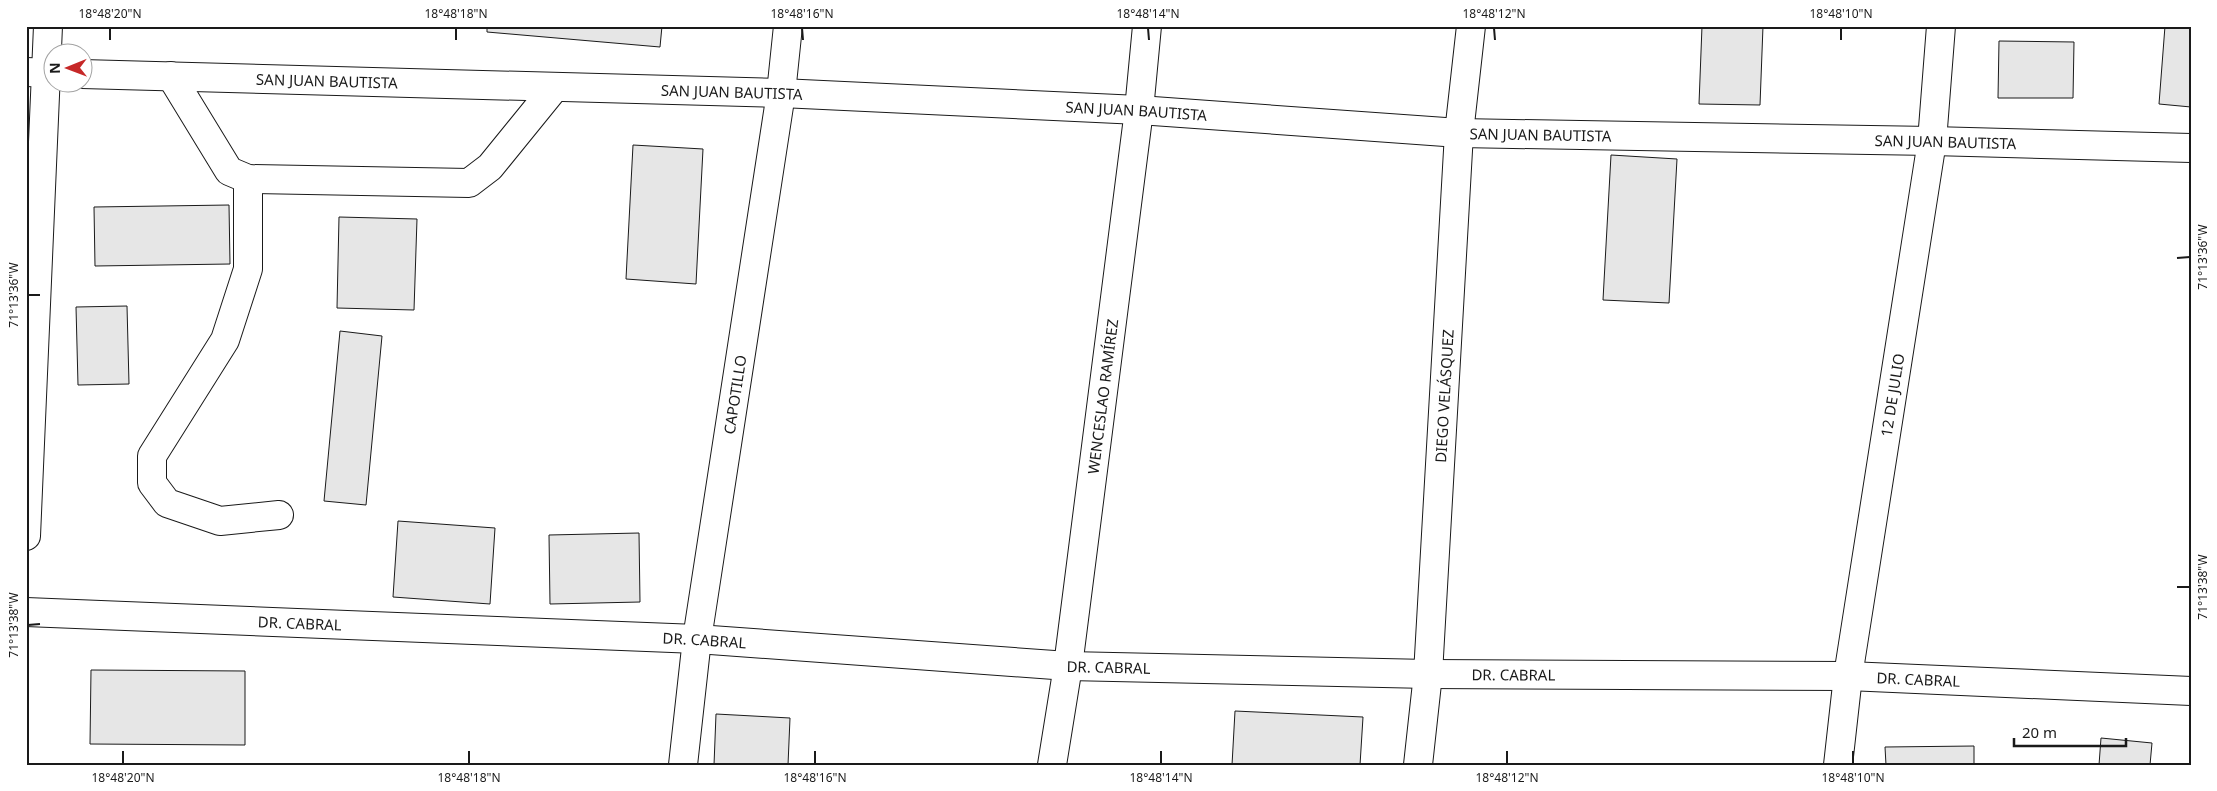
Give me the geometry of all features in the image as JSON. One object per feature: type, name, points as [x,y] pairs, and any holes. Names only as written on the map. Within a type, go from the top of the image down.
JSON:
[{"type":"street","points":[[46,42],[48,26]]},
{"type":"street","name":"CAPOTILLO","points":[[683,765],[697,640],[781,93],[788,26]]},
{"type":"street","name":"WENCESLAO RAMÍREZ","points":[[1052,765],[1068,666],[1139,110],[1147,26]]},
{"type":"street","name":"DIEGO VELÁSQUEZ","points":[[1418,765],[1428,674],[1459,133],[1471,26]]},
{"type":"street","name":"12 DE JULIO","points":[[1838,765],[1848,676],[1932,141],[1941,26]]},
{"type":"street","points":[[26,536],[42,72]]},
{"type":"street","name":"SAN JUAN BAUTISTA","points":[[92,74],[781,93],[1139,110],[1459,133],[1932,141],[2191,148]]},
{"type":"street","points":[[171,76],[229,171],[248,179],[469,183],[490,167],[555,87]]},
{"type":"street","points":[[248,179],[248,269],[225,340],[152,456],[152,484],[168,503],[220,521],[279,515]]},
{"type":"street","name":"DR. CABRAL","points":[[26,612],[697,640],[1068,666],[1428,674],[1848,676],[2191,691]]},
{"type":"building","points":[[487,26],[662,26],[660,47],[487,32]]},
{"type":"building","points":[[1702,26],[1763,26],[1760,105],[1699,104]]},
{"type":"building","points":[[2165,26],[2191,26],[2191,107],[2159,104]]},
{"type":"building","points":[[1999,41],[2074,42],[2073,98],[1998,98]]},
{"type":"building","points":[[633,145],[703,149],[696,284],[626,279]]},
{"type":"building","points":[[1611,155],[1677,159],[1669,303],[1603,300]]},
{"type":"building","points":[[229,205],[230,264],[95,266],[94,207]]},
{"type":"building","points":[[339,217],[417,219],[414,310],[337,308]]},
{"type":"building","points":[[127,306],[129,384],[78,385],[76,307]]},
{"type":"building","points":[[340,331],[382,336],[366,505],[324,501]]},
{"type":"building","points":[[398,521],[495,528],[490,604],[393,597]]},
{"type":"building","points":[[639,533],[640,602],[550,604],[549,535]]},
{"type":"building","points":[[91,670],[245,671],[245,745],[90,744]]},
{"type":"building","points":[[1235,711],[1363,717],[1360,765],[1232,765]]},
{"type":"building","points":[[716,714],[790,718],[788,765],[714,765]]},
{"type":"building","points":[[2101,738],[2152,743],[2150,765],[2099,765]]},
{"type":"building","points":[[1974,746],[1974,765],[1886,765],[1885,747]]}]
